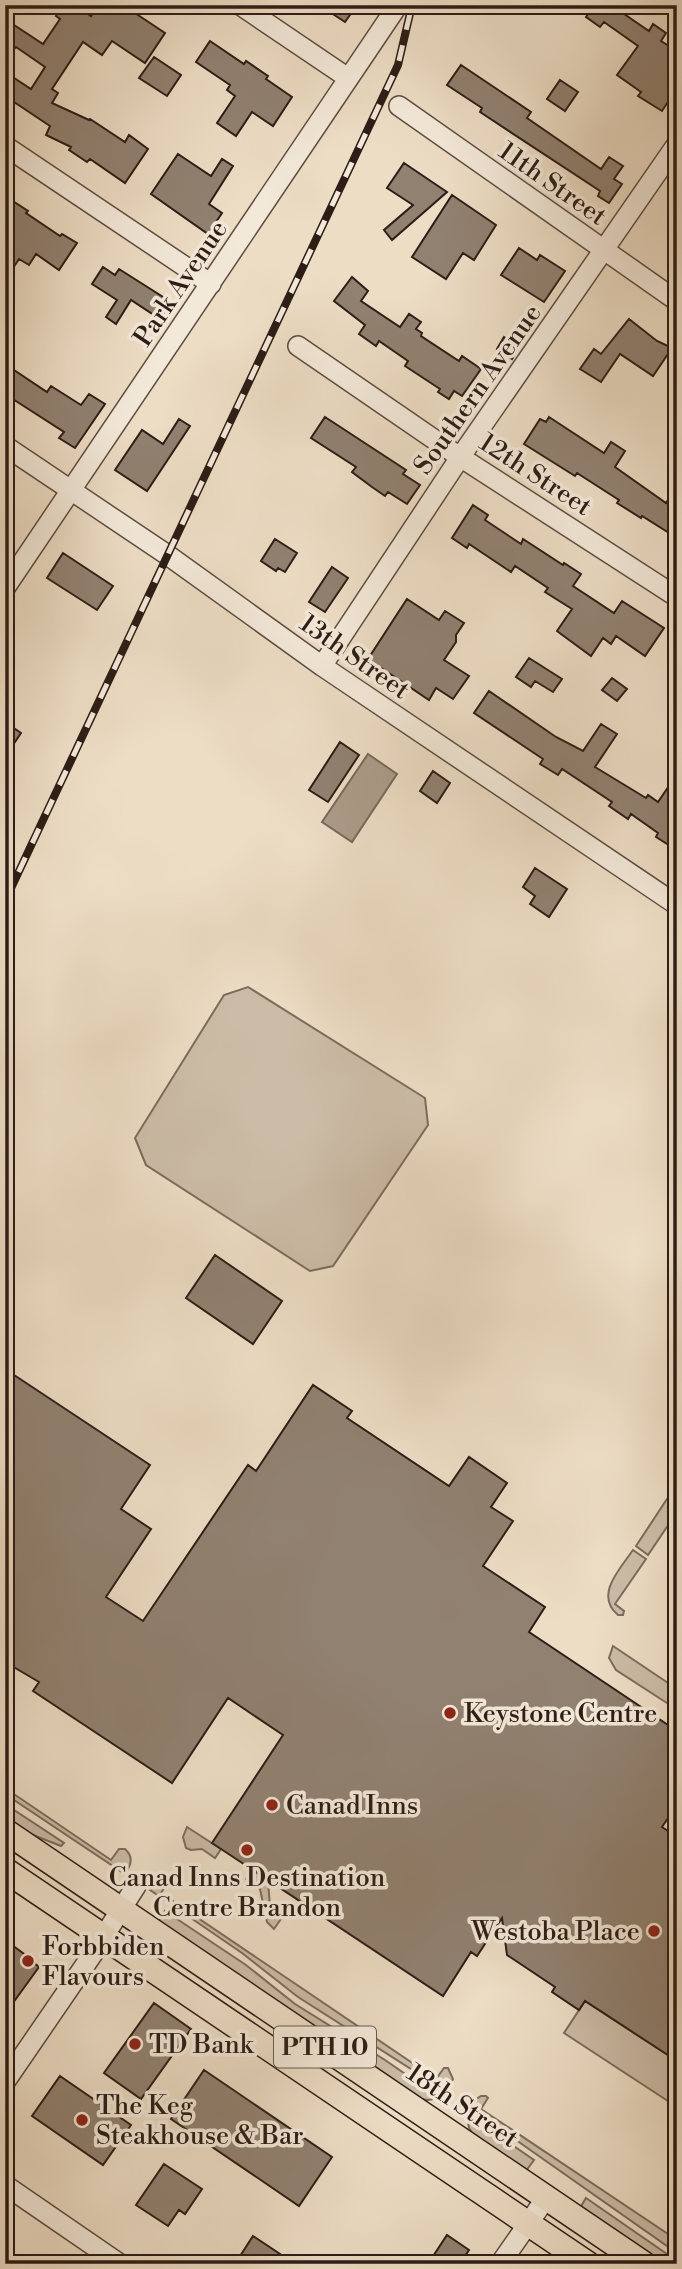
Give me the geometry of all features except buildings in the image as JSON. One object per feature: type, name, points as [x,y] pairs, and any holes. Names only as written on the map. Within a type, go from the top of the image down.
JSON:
[{"type":"main road","name":"18th Street","points":[[5,1832],[644,2264]]},
{"type":"main road","name":"PTH 10","points":[[5,1870],[588,2264]]},
{"type":"street","points":[[240,5],[348,79]]},
{"type":"street","name":"Park Avenue","points":[[5,588],[398,5]]},
{"type":"street","name":"11th Street","points":[[399,106],[677,301]]},
{"type":"street","name":"Southern Avenue","points":[[322,666],[461,456],[677,144]]},
{"type":"street","points":[[5,146],[211,284]]},
{"type":"street","name":"12th Street","points":[[298,346],[677,597]]},
{"type":"street","name":"13th Street","points":[[5,446],[169,556],[322,666],[677,905]]},
{"type":"street","points":[[5,2082],[136,1886]]},
{"type":"street","points":[[5,2185],[120,2264]]},
{"type":"street","points":[[500,2264],[546,2198]]},
{"type":"shaded area","points":[[368,754],[397,774],[352,842],[322,822]]},
{"type":"shaded area","points":[[248,987],[425,1098],[428,1125],[333,1266],[310,1271],[146,1165],[135,1138],[224,995]]},
{"type":"shaded area","points":[[677,1491],[677,1512],[648,1555],[636,1546],[667,1499]]},
{"type":"shaded area","points":[[633,1550],[646,1559],[615,1604],[624,1611],[623,1615],[618,1615],[608,1599],[609,1591],[616,1574]]},
{"type":"shaded area","points":[[613,1646],[677,1689],[677,1695],[670,1705],[616,1670],[609,1658]]},
{"type":"shaded area","points":[[5,1788],[111,1860],[119,1849],[125,1849],[131,1861],[125,1874],[5,1794]]},
{"type":"shaded area","points":[[5,1804],[64,1843],[61,1846],[28,1833],[5,1819]]},
{"type":"shaded area","points":[[187,1827],[221,1849],[215,1858],[202,1849],[186,1848],[183,1837]]},
{"type":"shaded area","points":[[252,1869],[268,1880],[270,1907],[283,1916],[274,1929],[267,1922],[260,1889],[246,1879]]},
{"type":"shaded area","points":[[166,1882],[161,1893],[436,2079],[444,2068],[448,2068],[453,2079],[447,2092],[298,1997],[242,1953],[150,1890]]},
{"type":"shaded area","points":[[165,1911],[246,1965],[295,2004],[440,2098],[421,2099],[158,1922]]},
{"type":"shaded area","points":[[585,2001],[677,2061],[677,2107],[564,2033]]},
{"type":"shaded area","points":[[481,2096],[488,2098],[481,2109],[677,2240],[677,2253],[469,2107]]},
{"type":"shaded area","points":[[467,2114],[534,2160],[526,2171],[474,2136],[469,2128]]},
{"type":"shaded area","points":[[586,2198],[677,2261],[677,2264],[663,2264],[580,2208]]},
{"type":"railway","points":[[5,901],[398,65],[412,5]]},
{"type":"place","name":"Keystone Centre","points":[[450,1713]]},
{"type":"place","name":"Canad Inns","points":[[272,1805]]},
{"type":"place","name":"Canad Inns Destination Centre Brandon","points":[[247,1850]]},
{"type":"place","name":"Westoba Place","points":[[654,1931]]},
{"type":"place","name":"Forbbiden Flavours","points":[[28,1961]]},
{"type":"place","name":"TD Bank","points":[[135,2044]]},
{"type":"place","name":"The Keg Steakhouse & Bar","points":[[82,2120]]}]
